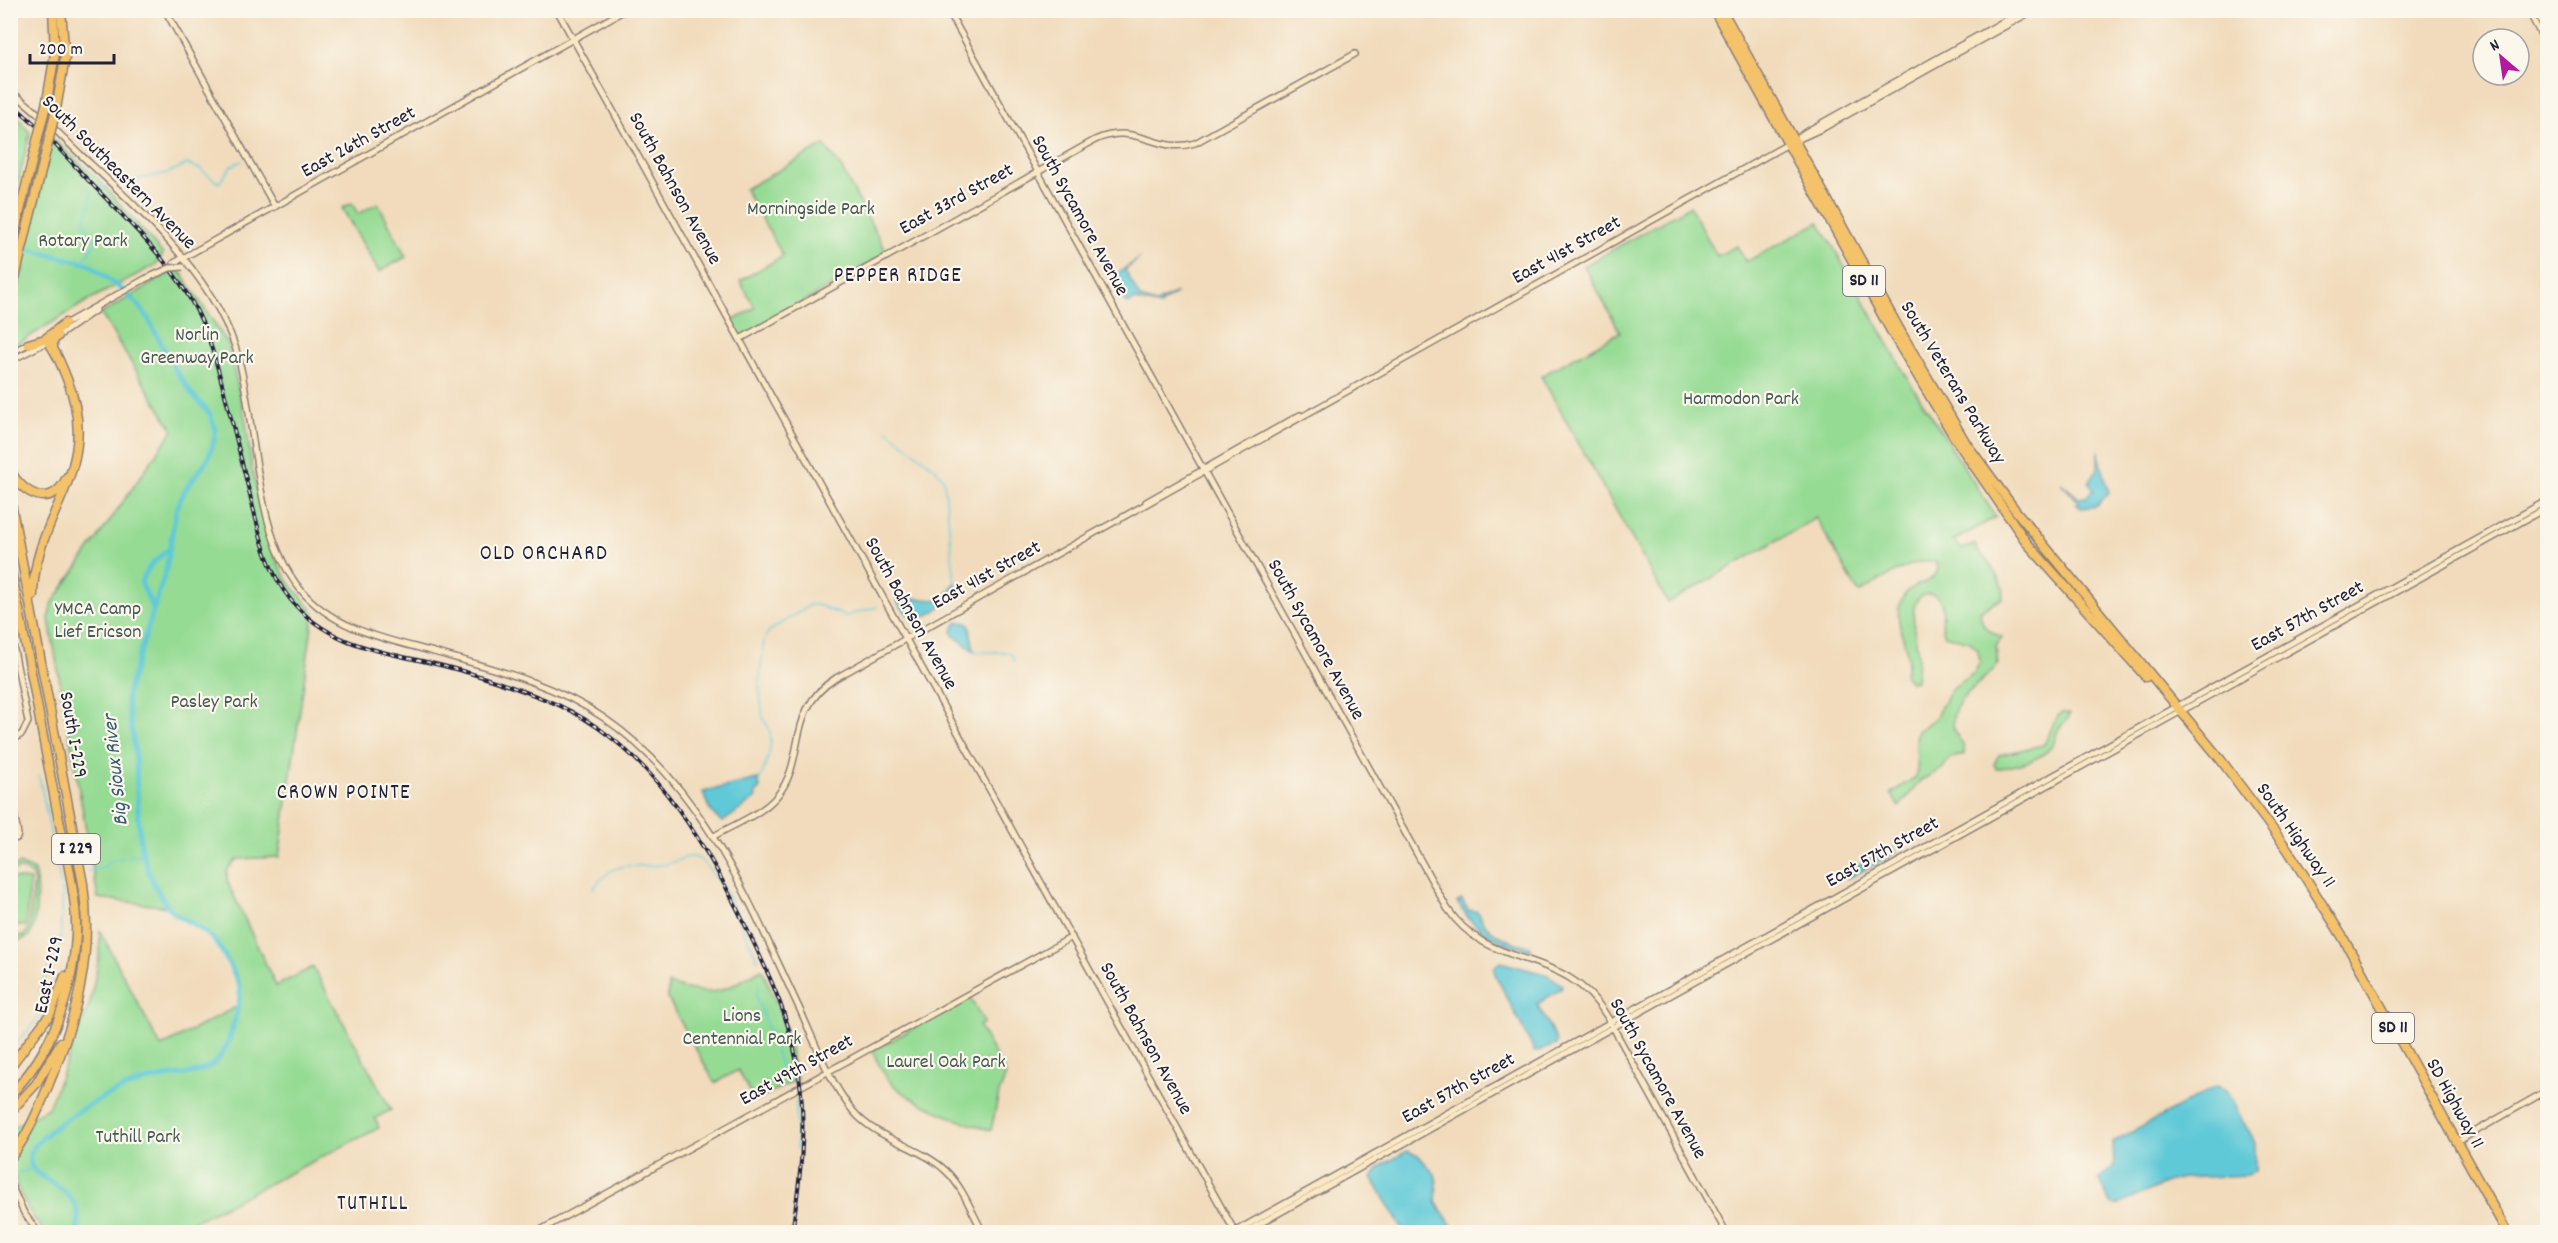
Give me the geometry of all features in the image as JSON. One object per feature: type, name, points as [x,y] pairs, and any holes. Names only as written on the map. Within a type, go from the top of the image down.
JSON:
[{"type":"highway","points":[[10,252],[47,101],[55,53],[53,10]]},
{"type":"highway","points":[[10,298],[56,110],[65,58],[61,10]]},
{"type":"highway","name":"South Veterans Parkway","points":[[1714,10],[1906,343],[1978,460],[2030,529],[2177,710]]},
{"type":"highway","name":"South Veterans Parkway","points":[[1722,10],[1792,143]]},
{"type":"highway","points":[[28,344],[46,342],[65,323]]},
{"type":"highway","points":[[54,352],[53,341],[58,336]]},
{"type":"highway","points":[[37,637],[33,595],[36,560],[45,533],[68,486],[77,444],[74,401],[54,352],[46,342]]},
{"type":"highway","points":[[10,470],[23,489],[39,496],[58,490],[69,473],[74,438],[71,404],[64,380],[46,342]]},
{"type":"highway","name":"South I-229","points":[[10,498],[85,900],[87,951],[82,979]]},
{"type":"highway","name":"South I-229","points":[[10,567],[32,675],[75,919]]},
{"type":"highway","points":[[32,675],[52,719]]},
{"type":"highway","name":"South Highway 11","points":[[2177,710],[2223,764],[2274,830],[2337,928]]},
{"type":"highway","points":[[10,1067],[34,1038],[58,997],[69,959],[75,919]]},
{"type":"highway","name":"East I-229","points":[[10,1095],[42,1054],[58,1019],[72,967],[75,919]]},
{"type":"highway","name":"SD Highway 11","points":[[2337,928],[2507,1233]]},
{"type":"highway","points":[[10,1159],[30,1129],[62,1054],[76,1011],[82,979]]},
{"type":"highway","name":"East I-229","points":[[10,1112],[36,1084],[59,1046],[74,1011],[82,979]]},
{"type":"main road","points":[[165,10],[275,207]]},
{"type":"main road","name":"South Bahnson Avenue","points":[[557,10],[1235,1232]]},
{"type":"main road","name":"East 26th Street","points":[[12,357],[28,344],[65,323],[625,10]]},
{"type":"main road","name":"South Sycamore Avenue","points":[[948,10],[1450,913],[1469,933],[1492,948],[1541,963],[1573,978],[1593,997],[1611,1024],[1726,1233]]},
{"type":"main road","name":"East 41st Street","points":[[1792,143],[1811,129],[2024,10]]},
{"type":"main road","name":"East 41st Street","points":[[714,836],[759,811],[778,795],[789,772],[803,714],[820,689],[836,678],[1330,398],[1355,387],[2034,10]]},
{"type":"main road","points":[[2528,10],[2547,48]]},
{"type":"main road","name":"East 33rd Street","points":[[740,339],[1095,140],[1112,134],[1135,134],[1166,146],[1195,142],[1354,54]]},
{"type":"main road","name":"South Southeastern Avenue","points":[[10,91],[32,108],[120,191],[184,257],[224,321],[236,346],[250,408],[260,483],[278,550],[292,578],[312,602],[336,620],[363,632],[537,683],[594,712],[622,731],[651,758],[714,836],[829,1071]]},
{"type":"main road","points":[[145,279],[170,268],[192,269]]},
{"type":"main road","name":"East 26th Street","points":[[12,357],[58,336],[107,301]]},
{"type":"main road","name":"East 57th Street","points":[[2177,710],[2547,500]]},
{"type":"main road","name":"East 57th Street","points":[[1235,1232],[2547,507]]},
{"type":"main road","points":[[10,629],[27,719],[26,728],[20,736],[10,741]]},
{"type":"main road","points":[[10,793],[17,838],[10,841]]},
{"type":"main road","name":"East 49th Street","points":[[537,1233],[1072,937]]},
{"type":"main road","name":"East 57th Street","points":[[1245,1233],[1611,1024]]},
{"type":"main road","points":[[829,1071],[858,1116],[948,1172],[983,1233]]},
{"type":"main road","points":[[2457,1142],[2547,1090]]},
{"type":"main road","points":[[10,1183],[24,1213],[38,1233]]},
{"type":"green space","points":[[11,109],[30,133],[11,214]]},
{"type":"green space","name":"Rotary Park","points":[[52,138],[99,180],[163,254],[157,264],[87,301],[11,348],[17,293]]},
{"type":"green space","name":"Morningside Park","points":[[824,145],[840,166],[887,253],[740,339],[731,322],[755,308],[740,281],[783,256],[745,189]]},
{"type":"green space","points":[[352,203],[358,214],[378,203],[406,257],[379,272],[342,208]]},
{"type":"green space","name":"Harmodon Park","points":[[1690,206],[1717,256],[1737,246],[1746,262],[1819,222],[1911,384],[1996,517],[1953,541],[1962,549],[1975,544],[2004,588],[2002,598],[1980,611],[1986,628],[2002,637],[1996,647],[1998,665],[1967,693],[1955,710],[1954,729],[1963,745],[1964,755],[1950,758],[1942,769],[1921,780],[1899,807],[1891,793],[1916,777],[1918,731],[1935,718],[1951,689],[1974,673],[1980,662],[1978,650],[1970,642],[1945,635],[1942,625],[1942,605],[1935,595],[1924,595],[1918,599],[1914,607],[1913,617],[1918,657],[1916,681],[1910,682],[1905,675],[1908,658],[1899,624],[1899,607],[1908,591],[1935,575],[1938,570],[1937,563],[1930,561],[1910,565],[1859,593],[1816,518],[1668,603],[1541,376],[1620,332],[1584,266]]},
{"type":"green space","points":[[180,271],[228,344],[246,422],[252,470],[271,549],[287,580],[314,612],[279,857],[237,859],[227,870],[227,881],[276,986],[313,967],[391,1110],[375,1118],[379,1128],[173,1232],[44,1232],[27,1207],[16,1184],[11,1159],[10,1129],[48,1108],[90,1003],[99,958],[100,931],[161,1047],[238,1006],[240,991],[236,978],[224,954],[208,934],[178,917],[168,907],[98,898],[49,619],[51,605],[173,430],[101,314],[169,273]]},
{"type":"green space","points":[[2061,713],[2070,714],[2059,728],[2053,744],[2047,751],[2026,762],[1996,769],[1994,764],[1999,755],[2043,745]]},
{"type":"green space","points":[[19,864],[33,870],[35,875],[35,914],[29,936],[23,940],[11,941],[11,936],[24,936],[29,927],[34,881],[25,870],[18,869],[11,873],[11,868]]},
{"type":"green space","points":[[11,878],[30,880],[26,926],[11,925]]},
{"type":"green space","name":"Lions Centennial Park","points":[[762,969],[783,1019],[797,1079],[755,1101],[738,1070],[715,1083],[668,999],[668,984],[698,991],[717,991],[736,984]]},
{"type":"green space","name":"Laurel Oak Park","points":[[970,997],[984,1023],[979,1026],[1006,1075],[999,1093],[991,1130],[939,1112],[901,1091],[886,1077],[872,1051]]},
{"type":"water","points":[[1140,258],[1125,270],[1140,298],[1156,303],[1177,293],[1161,303],[1161,306],[1135,300],[1127,304],[1115,288],[1112,277]]},
{"type":"water","points":[[2098,451],[2109,492],[2097,506],[2081,508],[2076,504],[2080,503],[2061,483],[2079,498],[2086,497],[2093,490],[2089,482],[2098,469]]},
{"type":"water","points":[[955,583],[957,585],[955,591],[947,601],[919,619],[906,613],[897,601],[898,597],[935,600],[946,595]]},
{"type":"water","points":[[957,622],[969,623],[974,651],[953,635],[952,631]]},
{"type":"water","points":[[758,779],[760,788],[755,793],[756,798],[723,822],[712,813],[707,805],[703,792]]},
{"type":"water","points":[[1893,847],[1897,853],[1850,877],[1847,878],[1843,873],[1844,869],[1855,867]]},
{"type":"water","points":[[1462,900],[1468,910],[1478,912],[1492,931],[1506,939],[1530,946],[1531,951],[1489,935],[1471,921],[1464,912],[1457,902]]},
{"type":"water","points":[[1500,962],[1548,975],[1562,985],[1561,989],[1537,1004],[1557,1041],[1556,1045],[1535,1052],[1495,974],[1494,967]]},
{"type":"water","points":[[2217,1086],[2226,1090],[2255,1143],[2255,1172],[2247,1175],[2183,1178],[2170,1181],[2117,1206],[2110,1203],[2099,1180],[2114,1166],[2113,1142]]},
{"type":"water","points":[[1407,1151],[1418,1155],[1435,1174],[1436,1202],[1456,1232],[1404,1232],[1372,1178],[1379,1167]]},
{"type":"waterway","points":[[10,122],[20,114]]},
{"type":"waterway","points":[[119,183],[168,173],[187,164],[200,169],[219,183],[231,166],[242,161]]},
{"type":"waterway","points":[[98,186],[108,187]]},
{"type":"waterway","points":[[83,262],[97,240],[90,234],[84,220],[90,206],[91,189]]},
{"type":"waterway","name":"Big Sioux River","points":[[20,247],[89,264],[130,296],[147,316],[172,365],[192,394],[210,414],[215,428],[215,438],[208,459],[185,490],[176,510],[166,570],[127,694],[127,701],[135,752],[141,842],[150,877],[170,909],[206,933],[221,950],[239,985],[239,1004],[227,1045],[219,1058],[210,1066],[187,1074],[142,1082],[108,1096],[64,1121],[34,1147],[30,1155],[31,1165],[36,1172],[65,1192],[73,1202],[78,1215],[77,1232]]},
{"type":"waterway","points":[[887,430],[936,469],[944,480],[955,583]]},
{"type":"waterway","points":[[152,607],[141,582],[150,566],[168,549]]},
{"type":"waterway","points":[[759,781],[768,758],[771,741],[768,726],[763,719],[759,685],[764,640],[769,631],[810,605],[818,605],[845,616],[877,607]]},
{"type":"waterway","points":[[973,651],[1008,653],[1012,655],[1014,661]]},
{"type":"waterway","points":[[39,775],[63,895],[60,942],[39,992]]},
{"type":"waterway","points":[[88,871],[102,868],[115,859],[143,854]]},
{"type":"waterway","points":[[593,889],[610,871],[618,868],[655,866],[686,858],[698,858],[707,866],[725,891],[758,960]]},
{"type":"waterway","points":[[759,986],[756,996],[787,1083]]},
{"type":"waterway","points":[[10,1049],[36,1021],[43,1003]]},
{"type":"waterway","points":[[796,1098],[797,1149]]},
{"type":"waterway","points":[[19,1172],[33,1169]]},
{"type":"railway","points":[[10,103],[49,138],[140,233],[174,274],[201,319],[216,362],[264,549],[275,575],[290,599],[306,616],[343,639],[385,653],[486,678],[544,699],[580,716],[612,738],[641,764],[690,826],[730,894],[756,947],[786,1019],[796,1056],[801,1096],[802,1135],[800,1174],[792,1232]]},
{"type":"district","name":"PEPPER RIDGE","points":[[898,277]]},
{"type":"district","name":"OLD ORCHARD","points":[[544,555]]},
{"type":"district","name":"CROWN POINTE","points":[[344,794]]},
{"type":"district","name":"TUTHILL","points":[[373,1205]]},
{"type":"park label","name":"Norlin Greenway Park","points":[[197,348]]},
{"type":"park label","name":"YMCA Camp Lief Ericson","points":[[98,622]]},
{"type":"park label","name":"Pasley Park","points":[[214,703]]},
{"type":"park label","name":"Tuthill Park","points":[[138,1138]]}]
